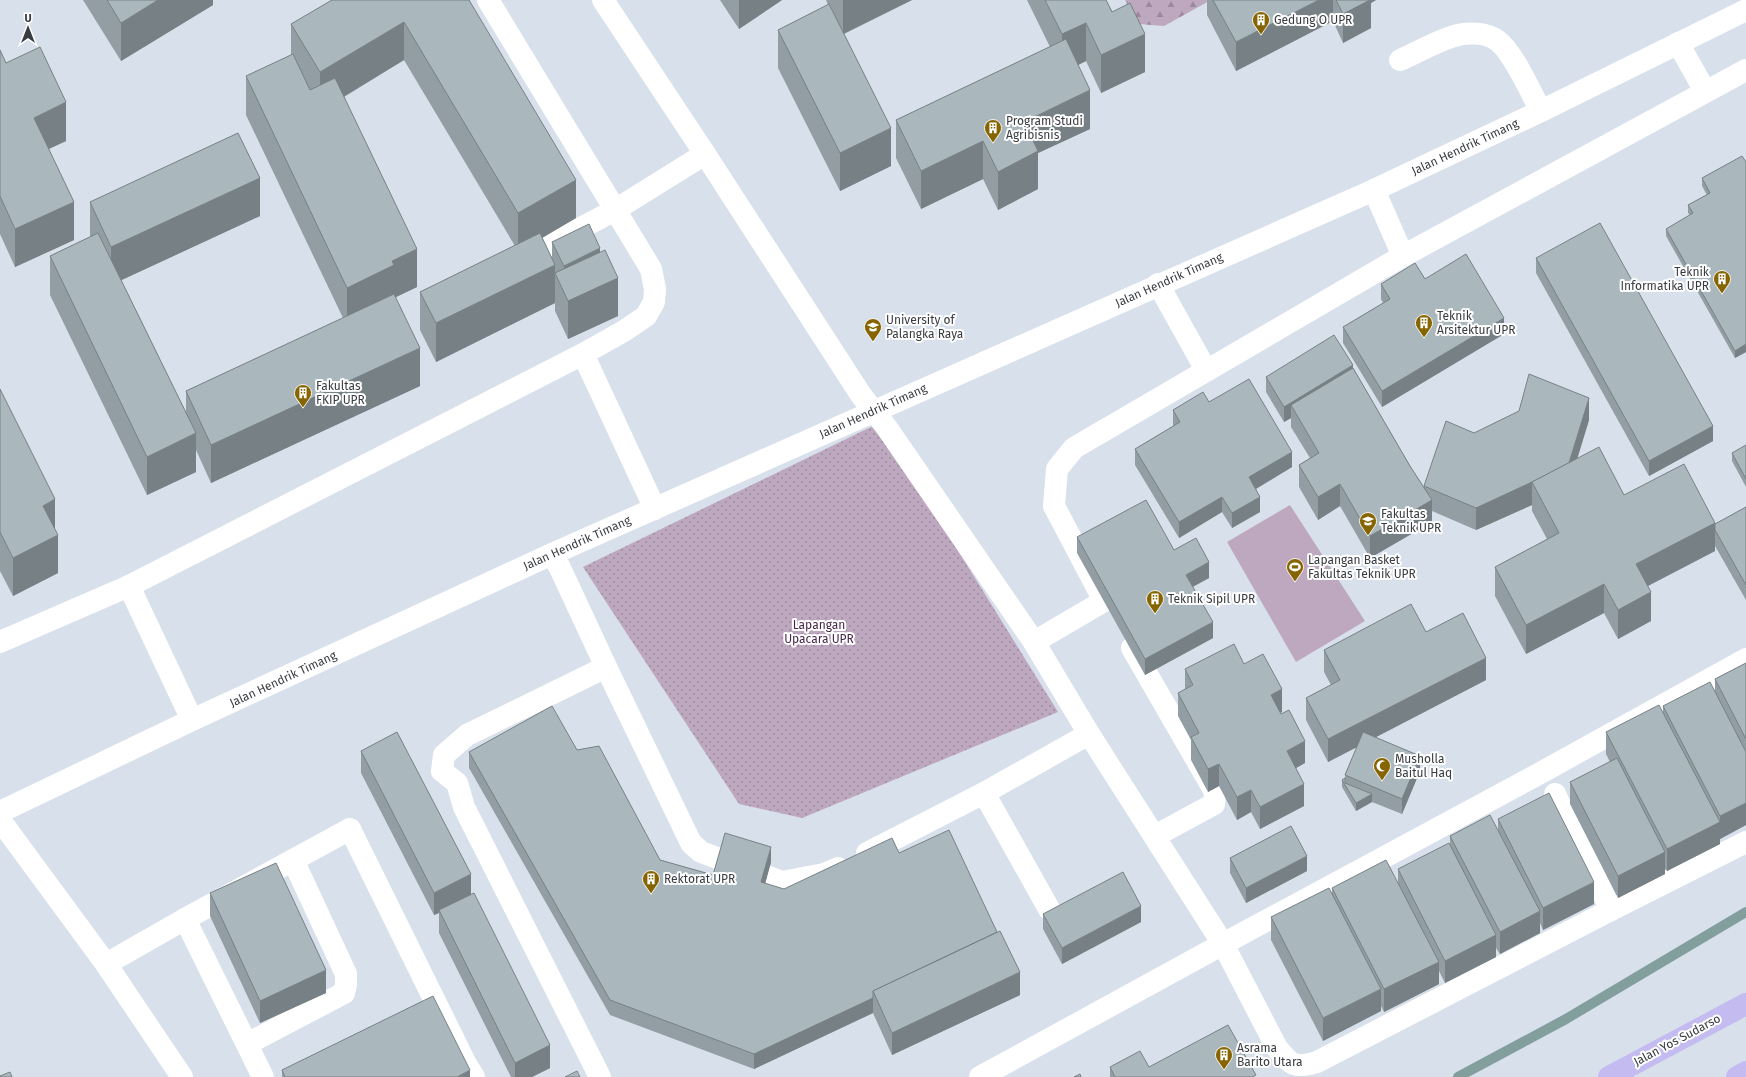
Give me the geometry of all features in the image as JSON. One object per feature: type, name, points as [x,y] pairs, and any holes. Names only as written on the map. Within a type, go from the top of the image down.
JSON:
[{"type":"main road","name":"Jalan Yos Sudarso","points":[[1609,1077],[1746,1004]]},
{"type":"main road","points":[[1737,1077],[1746,1072]]},
{"type":"street","points":[[0,642],[129,586],[583,354],[624,331],[646,316],[654,302],[655,289],[651,269],[488,0]]},
{"type":"street","points":[[603,0],[706,154],[861,395],[875,411],[1034,642],[1089,734],[1223,944],[1277,1048],[1290,1063],[1304,1066],[1317,1062],[1746,842]]},
{"type":"street","name":"Jalan Hendrik Timang","points":[[0,812],[192,720],[552,554],[1158,284],[1374,190],[1541,111],[1746,10]]},
{"type":"street","points":[[1400,60],[1455,36],[1477,33],[1487,36],[1498,40],[1509,53],[1541,111]]},
{"type":"street","points":[[1678,43],[1706,91]]},
{"type":"street","points":[[1155,836],[1214,804],[1215,792],[1104,601],[1054,506],[1057,469],[1074,448],[1206,370],[1403,256],[1746,70]]},
{"type":"street","points":[[502,270],[615,210],[706,154]]},
{"type":"street","points":[[1374,190],[1403,256]]},
{"type":"street","points":[[1158,284],[1206,370]]},
{"type":"street","points":[[583,354],[655,509]]},
{"type":"street","points":[[552,554],[691,844],[701,852],[782,882],[824,874],[984,793],[1089,734]]},
{"type":"street","points":[[129,586],[192,720]]},
{"type":"street","points":[[1034,642],[1104,601]]},
{"type":"street","points":[[980,1077],[1544,771],[1746,659]]},
{"type":"street","points":[[591,1074],[464,807],[457,783],[442,770],[444,755],[467,735],[606,667]]},
{"type":"street","points":[[984,793],[1049,909]]},
{"type":"street","points":[[1555,794],[1611,910]]},
{"type":"street","points":[[0,820],[106,964],[182,1077]]},
{"type":"street","points":[[106,964],[350,829],[466,1064],[474,1077]]},
{"type":"street","points":[[247,1044],[344,993],[346,974],[293,860]]},
{"type":"street","points":[[185,919],[263,1077]]},
{"type":"green space","points":[[1125,0],[1211,0],[1164,26],[1139,24]]},
{"type":"green space","name":"Lapangan Upacara UPR","points":[[879,423],[1058,712],[802,818],[739,804],[583,567]]},
{"type":"green space","name":"Lapangan Basket Fakultas Teknik UPR","points":[[1290,505],[1365,621],[1296,662],[1227,542]]},
{"type":"building","points":[[107,0],[158,0],[121,23]]},
{"type":"building","points":[[332,0],[469,0],[576,180],[518,213],[404,22],[320,72],[291,24]]},
{"type":"building","points":[[1045,0],[1106,0],[1112,12],[1130,3],[1145,34],[1101,55],[1086,23],[1062,34]]},
{"type":"building","points":[[1213,0],[1319,0],[1236,42]]},
{"type":"building","points":[[1336,0],[1370,0],[1343,14]]},
{"type":"building","points":[[829,4],[891,128],[840,153],[778,30]]},
{"type":"building","points":[[1066,39],[1090,90],[1024,122],[1038,151],[998,172],[983,141],[921,171],[896,120]]},
{"type":"building","points":[[40,47],[66,102],[34,118],[74,202],[15,229],[0,196],[0,50],[6,63]]},
{"type":"building","points":[[293,54],[310,90],[335,78],[417,249],[392,261],[394,265],[347,288],[246,76]]},
{"type":"building","points":[[238,133],[260,178],[111,247],[90,202]]},
{"type":"building","name":"Teknik Informatika UPR","points":[[1742,156],[1746,162],[1746,344],[1735,351],[1666,229],[1693,213],[1688,205],[1710,193],[1702,178]]},
{"type":"building","points":[[1600,223],[1713,426],[1649,461],[1536,258]]},
{"type":"building","points":[[589,224],[600,248],[564,266],[552,242]]},
{"type":"building","points":[[98,233],[196,433],[147,457],[50,256]]},
{"type":"building","points":[[540,233],[555,265],[436,323],[420,292]]},
{"type":"building","points":[[605,250],[618,278],[568,301],[555,273]]},
{"type":"building","name":"Teknik Arsitektur UPR","points":[[1466,254],[1504,318],[1382,391],[1343,327],[1390,299],[1381,284],[1415,263],[1425,279]]},
{"type":"building","points":[[394,294],[420,348],[211,445],[186,391]]},
{"type":"building","points":[[1334,335],[1353,365],[1284,407],[1266,377]]},
{"type":"building","points":[[1353,368],[1410,466],[1432,500],[1370,536],[1340,484],[1318,497],[1299,465],[1319,453],[1291,405]]},
{"type":"building","points":[[1529,374],[1589,398],[1569,463],[1476,508],[1424,486],[1446,421],[1474,433],[1519,411]]},
{"type":"building","points":[[1249,379],[1292,452],[1249,477],[1260,497],[1232,513],[1222,497],[1179,522],[1135,449],[1180,422],[1173,410],[1203,392],[1209,402]]},
{"type":"building","points":[[0,389],[55,499],[43,506],[58,535],[13,558],[0,532]]},
{"type":"building","points":[[1746,445],[1746,479],[1732,453]]},
{"type":"building","points":[[1599,447],[1624,495],[1684,464],[1715,523],[1636,564],[1651,592],[1618,610],[1604,584],[1526,625],[1495,567],[1559,533],[1532,482]]},
{"type":"building","name":"Teknik Sipil UPR","points":[[1146,500],[1174,550],[1196,538],[1209,562],[1186,575],[1213,622],[1145,659],[1077,537]]},
{"type":"building","points":[[1746,507],[1746,585],[1715,530],[1715,524]]},
{"type":"building","points":[[1411,604],[1426,632],[1463,613],[1486,658],[1328,739],[1306,698],[1340,680],[1324,650]]},
{"type":"building","points":[[1234,644],[1244,664],[1263,654],[1282,689],[1271,695],[1281,714],[1289,710],[1305,741],[1287,751],[1304,784],[1260,807],[1251,790],[1237,797],[1219,764],[1208,769],[1191,737],[1199,733],[1178,693],[1193,685],[1185,669]]},
{"type":"building","points":[[1746,663],[1746,739],[1715,679]]},
{"type":"building","points":[[1710,682],[1746,752],[1746,803],[1720,816],[1663,706]]},
{"type":"building","points":[[1659,705],[1720,822],[1667,849],[1606,732]]},
{"type":"building","name":"Rektorat UPR","points":[[552,706],[577,750],[599,746],[660,860],[713,875],[725,833],[771,847],[761,882],[784,889],[892,838],[899,853],[949,830],[997,932],[873,991],[873,998],[754,1054],[610,1000],[469,752]]},
{"type":"building","points":[[397,732],[471,874],[434,893],[361,751]]},
{"type":"building","name":"Musholla Baitul Haq","points":[[1363,732],[1420,756],[1402,799],[1345,775]]},
{"type":"building","points":[[1617,758],[1665,852],[1618,876],[1570,782]]},
{"type":"building","points":[[1345,778],[1345,783],[1372,794],[1356,803],[1342,780]]},
{"type":"building","points":[[1549,793],[1594,882],[1543,908],[1498,819]]},
{"type":"building","points":[[1490,815],[1540,911],[1500,932],[1450,836]]},
{"type":"building","points":[[1291,826],[1307,856],[1246,888],[1230,858]]},
{"type":"building","points":[[1449,843],[1496,935],[1445,961],[1398,869]]},
{"type":"building","points":[[1386,860],[1439,962],[1384,989],[1332,888]]},
{"type":"building","points":[[276,863],[326,970],[260,1001],[210,893]]},
{"type":"building","points":[[1123,872],[1141,906],[1062,948],[1043,914]]},
{"type":"building","points":[[1329,888],[1381,989],[1323,1018],[1271,917]]},
{"type":"building","points":[[474,893],[550,1045],[515,1063],[439,910]]},
{"type":"building","points":[[1000,931],[1020,972],[892,1033],[873,991]]},
{"type":"building","points":[[433,996],[470,1070],[457,1077],[285,1077],[282,1070]]},
{"type":"building","points":[[1228,1025],[1256,1075],[1252,1077],[1115,1077],[1110,1067],[1140,1051],[1149,1067]]},
{"type":"building","points":[[577,1071],[580,1077],[565,1077]]},
{"type":"building","points":[[10,1072],[12,1077],[0,1077],[0,1076]]},
{"type":"building","points":[[1080,1074],[1081,1077],[1074,1077]]},
{"type":"waterway","points":[[1458,1077],[1566,1019],[1746,912]]},
{"type":"place","name":"Gedung O UPR","points":[[1261,35]]},
{"type":"place","name":"Program Studi Agribisnis","points":[[993,143]]},
{"type":"place","name":"Teknik Informatika UPR","points":[[1722,294]]},
{"type":"place","name":"Teknik Arsitektur UPR","points":[[1424,338]]},
{"type":"place","name":"University of Palangka Raya","points":[[873,342]]},
{"type":"place","name":"Fakultas FKIP UPR","points":[[303,408]]},
{"type":"place","name":"Fakultas Teknik UPR","points":[[1368,536]]},
{"type":"place","name":"Lapangan Basket Fakultas Teknik UPR","points":[[1295,582]]},
{"type":"place","name":"Teknik Sipil UPR","points":[[1155,614]]},
{"type":"place","name":"Musholla Baitul Haq","points":[[1382,781]]},
{"type":"place","name":"Rektorat UPR","points":[[651,894]]},
{"type":"place","name":"Asrama Barito Utara","points":[[1224,1070]]}]
